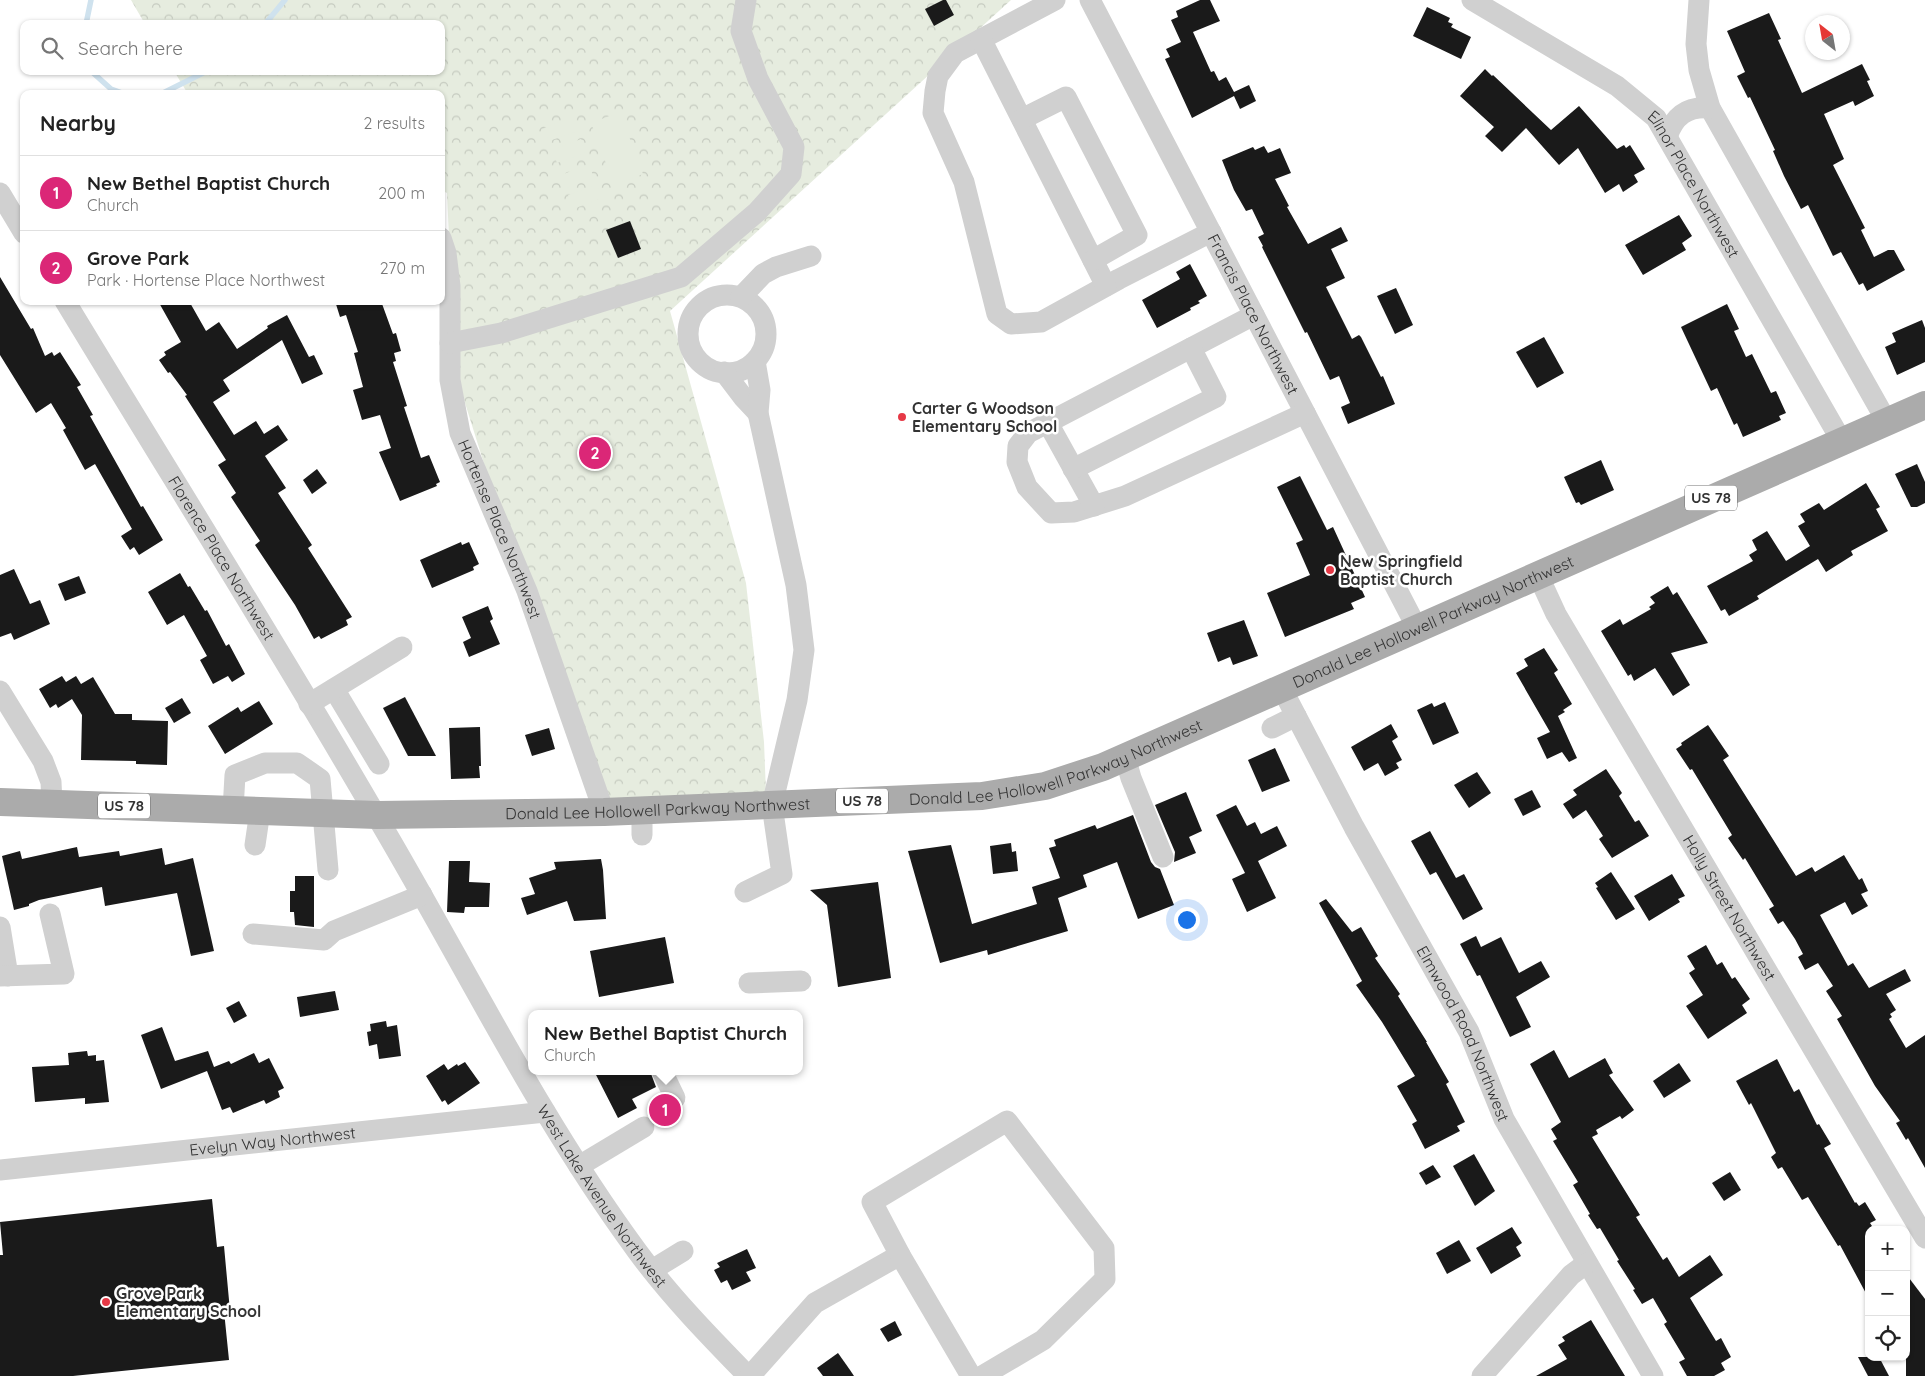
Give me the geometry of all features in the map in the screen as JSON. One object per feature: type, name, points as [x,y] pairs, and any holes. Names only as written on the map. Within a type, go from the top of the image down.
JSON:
[{"type":"main road","name":"Donald Lee Hollowell Parkway Northwest","points":[[0,802],[377,815],[604,812],[642,823],[772,805],[982,796],[1046,786],[1103,767],[1841,440],[1925,405]]},
{"type":"street","points":[[450,342],[501,333],[680,277],[757,212],[791,174],[794,147],[758,78],[741,31],[746,0]]},
{"type":"street","points":[[1055,0],[955,53],[938,76],[935,91],[933,113],[964,182],[997,314],[1011,324],[1041,322],[1211,232]]},
{"type":"street","name":"Francis Place Northwest","points":[[1090,0],[1417,628]]},
{"type":"street","name":"Elinor Place Northwest","points":[[1472,0],[1617,86],[1656,118],[1841,440]]},
{"type":"street","points":[[1699,0],[1696,44],[1699,70],[1710,108],[1887,422]]},
{"type":"street","points":[[981,39],[1106,286]]},
{"type":"street","points":[[1022,119],[1066,97],[1137,235],[1093,260]]},
{"type":"street","points":[[1667,137],[1671,125],[1678,116],[1700,107],[1710,108]]},
{"type":"street","points":[[0,193],[20,226]]},
{"type":"street","name":"Hortense Place Northwest","points":[[445,250],[450,286],[450,380],[460,433],[527,591],[604,812]]},
{"type":"street","points":[[741,297],[763,274],[776,267],[811,256]]},
{"type":"street","points":[[728,295],[741,297],[761,313],[766,324],[767,337],[764,349],[755,361],[740,369],[724,372],[710,370],[699,362],[691,352],[688,339],[689,325],[694,313],[703,303],[715,297],[728,295]]},
{"type":"street","name":"Florence Place Northwest","points":[[67,305],[377,815]]},
{"type":"street","points":[[1254,315],[1028,433],[1018,446],[1017,462],[1027,487],[1051,513],[1074,512],[1125,496],[1305,413]]},
{"type":"street","points":[[1073,469],[1216,397],[1191,348]]},
{"type":"street","points":[[745,892],[782,874],[772,805],[797,700],[804,650],[796,585],[758,413],[760,390],[755,361]]},
{"type":"street","points":[[724,372],[743,398],[758,413]]},
{"type":"street","points":[[1048,423],[1094,506]]},
{"type":"street","name":"Holly Street Northwest","points":[[1538,575],[1556,614],[1925,1238]]},
{"type":"street","points":[[309,704],[402,647]]},
{"type":"street","name":"Elmwood Road Northwest","points":[[1281,687],[1354,827],[1469,1032],[1504,1119],[1653,1376]]},
{"type":"street","points":[[334,689],[379,764]]},
{"type":"street","points":[[0,691],[43,761],[51,782],[52,804]]},
{"type":"street","points":[[1272,728],[1296,716]]},
{"type":"street","points":[[1125,757],[1131,778],[1164,857]]},
{"type":"street","points":[[233,810],[235,776],[265,763],[297,763],[320,779],[328,870]]},
{"type":"street","points":[[320,779],[347,766]]},
{"type":"street","points":[[255,844],[260,811]]},
{"type":"street","name":"West Lake Avenue Northwest","points":[[377,815],[545,1112],[593,1189],[652,1270],[692,1318],[749,1376]]},
{"type":"street","points":[[253,934],[324,940],[334,932],[422,895]]},
{"type":"street","points":[[0,927],[4,976],[64,974],[50,914]]},
{"type":"street","points":[[749,982],[801,981]]},
{"type":"street","points":[[664,1075],[675,1098]]},
{"type":"street","name":"Evelyn Way Northwest","points":[[0,1170],[545,1112]]},
{"type":"street","points":[[971,1376],[900,1255],[872,1202],[1007,1121],[1104,1248],[1105,1279],[1043,1340],[982,1376]]},
{"type":"street","points":[[579,1166],[644,1127]]},
{"type":"street","points":[[652,1270],[683,1251]]},
{"type":"street","points":[[749,1376],[815,1303],[900,1255]]},
{"type":"street","points":[[1482,1376],[1571,1276],[1587,1263]]},
{"type":"green space","points":[[131,0],[1011,0],[670,311],[746,583],[764,742],[766,793],[593,812],[455,371],[447,193],[445,192],[445,90],[186,90],[176,75],[445,75],[445,20],[143,20]]},
{"type":"green space","points":[[620,112],[643,174],[614,185],[591,123]]},
{"type":"green space","points":[[573,117],[578,131],[549,141],[544,128]]},
{"type":"green space","points":[[581,139],[585,153],[557,163],[552,150]]},
{"type":"green space","points":[[589,164],[594,178],[566,188],[561,175]]},
{"type":"green space","points":[[597,185],[602,198],[573,209],[568,195]]},
{"type":"building","points":[[946,0],[954,15],[934,26],[925,9]]},
{"type":"building","points":[[1200,0],[1210,0],[1220,21],[1193,32],[1211,72],[1214,71],[1219,81],[1226,77],[1234,92],[1249,85],[1256,101],[1240,109],[1234,96],[1192,118],[1165,59],[1170,57],[1166,49],[1181,42],[1171,20],[1178,17],[1176,11]]},
{"type":"building","points":[[1427,7],[1450,18],[1448,22],[1453,24],[1451,27],[1471,37],[1461,59],[1413,36]]},
{"type":"building","points":[[1769,13],[1781,39],[1778,40],[1802,93],[1862,64],[1870,80],[1867,81],[1874,96],[1855,106],[1853,101],[1824,114],[1844,159],[1833,165],[1865,228],[1861,230],[1874,257],[1888,250],[1894,250],[1905,270],[1867,291],[1863,283],[1859,285],[1841,252],[1833,256],[1808,205],[1801,209],[1784,176],[1773,151],[1775,150],[1750,97],[1748,98],[1737,76],[1745,72],[1727,31]]},
{"type":"building","points":[[1485,69],[1551,130],[1579,106],[1617,149],[1624,145],[1626,148],[1630,145],[1645,169],[1634,175],[1638,182],[1623,192],[1619,184],[1605,193],[1578,148],[1559,165],[1526,128],[1502,152],[1485,136],[1494,127],[1460,96]]},
{"type":"building","points":[[1264,146],[1268,153],[1280,148],[1291,173],[1275,179],[1289,206],[1287,207],[1308,244],[1341,227],[1348,241],[1331,249],[1345,278],[1326,287],[1352,339],[1359,335],[1361,337],[1381,377],[1383,376],[1395,404],[1348,424],[1341,407],[1350,403],[1339,376],[1330,380],[1262,247],[1258,237],[1264,234],[1252,209],[1246,211],[1234,190],[1222,160],[1253,147],[1255,150]]},
{"type":"building","points":[[1679,215],[1692,236],[1682,243],[1686,250],[1643,275],[1625,245]]},
{"type":"building","points":[[630,221],[641,249],[618,258],[606,230]]},
{"type":"building","points":[[1190,264],[1207,296],[1198,301],[1200,303],[1190,308],[1191,310],[1157,328],[1142,300],[1180,279],[1176,272]]},
{"type":"building","points":[[0,277],[31,329],[33,328],[45,356],[52,352],[54,356],[60,352],[81,385],[77,387],[93,415],[90,416],[141,507],[143,506],[163,540],[139,555],[134,547],[130,550],[121,536],[132,529],[95,464],[85,470],[63,430],[66,428],[51,403],[36,413],[0,355]]},
{"type":"building","points":[[1396,288],[1413,325],[1395,334],[1377,296]]},
{"type":"building","points":[[1727,304],[1739,329],[1734,331],[1746,357],[1752,354],[1771,393],[1776,391],[1786,413],[1779,416],[1781,420],[1743,437],[1737,423],[1734,425],[1717,388],[1711,391],[1681,327]]},
{"type":"building","points":[[160,305],[191,305],[206,331],[219,322],[237,349],[268,328],[267,326],[287,315],[309,357],[314,355],[323,374],[302,384],[282,340],[223,380],[230,391],[213,402],[234,435],[256,421],[264,434],[278,425],[288,440],[265,456],[286,488],[278,493],[312,545],[308,548],[352,617],[346,620],[348,625],[321,639],[319,636],[314,639],[295,605],[255,545],[260,541],[231,497],[236,493],[218,465],[226,460],[185,396],[187,395],[159,360],[166,355],[164,352],[181,342]]},
{"type":"building","points":[[336,305],[382,305],[393,334],[396,333],[401,351],[394,353],[396,361],[393,362],[407,406],[404,407],[421,458],[429,455],[440,482],[436,484],[437,486],[400,501],[379,452],[391,448],[380,415],[362,420],[353,390],[363,387],[354,353],[358,352],[346,315],[340,317]]},
{"type":"building","points":[[1922,320],[1925,328],[1925,362],[1897,375],[1885,347],[1896,342],[1892,333]]},
{"type":"building","points":[[1544,337],[1564,373],[1537,388],[1516,352]]},
{"type":"building","points":[[1601,460],[1614,490],[1581,505],[1579,502],[1576,503],[1564,477]]},
{"type":"building","points":[[1917,464],[1925,482],[1925,503],[1917,507],[1911,507],[1895,474]]},
{"type":"building","points":[[317,469],[327,483],[312,494],[303,480]]},
{"type":"building","points":[[1300,476],[1327,530],[1333,527],[1365,597],[1351,603],[1354,609],[1285,637],[1267,593],[1310,575],[1296,543],[1303,540],[1277,487]]},
{"type":"building","points":[[1866,483],[1880,507],[1876,509],[1888,531],[1851,551],[1853,555],[1826,572],[1818,559],[1757,596],[1759,599],[1729,616],[1725,609],[1721,611],[1707,586],[1753,561],[1749,555],[1757,550],[1752,540],[1767,531],[1786,561],[1810,546],[1798,526],[1805,522],[1800,514],[1819,503],[1824,510]]},
{"type":"building","points":[[461,542],[462,545],[469,542],[479,564],[473,567],[474,570],[432,588],[420,560]]},
{"type":"building","points":[[14,569],[30,604],[40,600],[50,624],[14,640],[11,633],[0,637],[0,575]]},
{"type":"building","points":[[180,573],[205,611],[207,610],[226,646],[229,644],[245,674],[232,682],[228,676],[213,684],[200,660],[207,656],[184,615],[167,625],[148,592]]},
{"type":"building","points":[[79,576],[86,593],[65,601],[58,584]]},
{"type":"building","points":[[1668,586],[1673,595],[1677,592],[1708,643],[1671,653],[1690,685],[1673,696],[1655,668],[1634,681],[1631,674],[1628,676],[1601,631],[1620,619],[1623,625],[1651,609],[1649,607],[1655,603],[1650,597]]},
{"type":"building","points":[[488,606],[493,619],[490,621],[500,644],[469,657],[463,642],[471,638],[462,617]]},
{"type":"building","points":[[1244,620],[1258,656],[1233,665],[1230,657],[1218,662],[1207,633]]},
{"type":"building","points":[[1544,648],[1558,670],[1554,673],[1572,704],[1563,710],[1565,712],[1558,716],[1577,758],[1569,762],[1562,752],[1547,759],[1537,738],[1550,732],[1516,673],[1528,666],[1524,659]]},
{"type":"building","points":[[62,676],[66,682],[76,676],[81,684],[93,677],[115,714],[132,714],[132,720],[168,721],[167,765],[136,764],[136,761],[81,760],[82,715],[72,699],[58,708],[56,704],[50,708],[39,689]]},
{"type":"building","points":[[405,697],[436,756],[408,756],[383,708]]},
{"type":"building","points":[[182,698],[191,713],[174,723],[165,708]]},
{"type":"building","points":[[259,701],[273,724],[225,754],[208,726],[238,707],[241,712]]},
{"type":"building","points":[[1445,702],[1459,733],[1433,745],[1417,710],[1432,703],[1434,707]]},
{"type":"building","points":[[1391,724],[1398,737],[1392,741],[1402,760],[1396,763],[1399,768],[1385,776],[1378,763],[1364,771],[1351,747]]},
{"type":"building","points":[[1708,725],[1729,756],[1723,760],[1796,876],[1812,867],[1815,872],[1844,855],[1859,880],[1862,878],[1868,891],[1861,894],[1868,906],[1852,915],[1845,902],[1820,915],[1848,966],[1853,963],[1869,988],[1905,969],[1911,981],[1886,994],[1896,1010],[1890,1014],[1892,1017],[1889,1019],[1906,1048],[1925,1035],[1925,1168],[1908,1138],[1906,1140],[1896,1123],[1900,1121],[1875,1086],[1837,1019],[1842,1016],[1826,991],[1833,986],[1818,963],[1805,970],[1798,957],[1803,954],[1795,939],[1783,921],[1778,924],[1769,909],[1774,906],[1745,858],[1743,860],[1728,838],[1732,835],[1692,769],[1690,770],[1676,749],[1682,745],[1681,743]]},
{"type":"building","points":[[480,727],[480,778],[451,779],[449,728]]},
{"type":"building","points":[[549,728],[555,749],[532,756],[525,735]]},
{"type":"building","points":[[1275,748],[1290,781],[1262,792],[1248,760]]},
{"type":"building","points":[[1606,769],[1622,793],[1619,796],[1635,822],[1639,820],[1649,836],[1612,858],[1599,839],[1603,836],[1586,810],[1573,819],[1563,804],[1577,795],[1573,790]]},
{"type":"building","points":[[1477,772],[1491,793],[1469,808],[1454,785]]},
{"type":"building","points":[[1532,790],[1541,807],[1523,816],[1514,799]]},
{"type":"building","points":[[1186,792],[1202,831],[1189,837],[1196,853],[1174,862],[1175,852],[1155,805]]},
{"type":"building","points":[[1236,805],[1247,826],[1255,822],[1261,834],[1277,826],[1287,846],[1258,861],[1276,898],[1247,912],[1232,879],[1245,873],[1216,815]]},
{"type":"building","points":[[1133,815],[1151,862],[1160,869],[1174,905],[1138,919],[1117,862],[1083,875],[1087,887],[1058,898],[1068,931],[988,955],[987,950],[940,963],[908,851],[951,845],[972,924],[1037,904],[1032,887],[1060,878],[1049,848],[1056,846],[1054,840],[1095,825],[1097,829]]},
{"type":"building","points":[[1430,831],[1456,878],[1464,874],[1483,909],[1463,920],[1436,872],[1430,875],[1411,841]]},
{"type":"building","points":[[1011,843],[1012,852],[1016,851],[1018,871],[993,874],[990,846]]},
{"type":"building","points":[[77,847],[79,857],[119,851],[120,856],[162,848],[165,865],[193,858],[214,951],[191,956],[177,893],[105,906],[102,887],[39,900],[29,904],[29,906],[14,910],[2,856],[20,851],[22,859]]},
{"type":"building","points":[[601,859],[606,919],[574,921],[567,901],[527,915],[521,898],[535,894],[529,878],[556,869],[554,862]]},
{"type":"building","points":[[449,861],[470,861],[469,882],[490,883],[489,907],[465,907],[464,913],[447,912]]},
{"type":"building","points":[[1611,872],[1635,909],[1616,920],[1596,888],[1598,887],[1595,883]]},
{"type":"building","points":[[1672,874],[1685,896],[1678,899],[1680,902],[1649,921],[1634,896]]},
{"type":"building","points":[[295,876],[314,876],[314,927],[295,925],[294,912],[290,912],[290,891],[295,891]]},
{"type":"building","points":[[878,882],[891,978],[838,987],[827,905],[810,890]]},
{"type":"building","points":[[1326,899],[1352,932],[1361,927],[1378,956],[1375,958],[1400,994],[1398,996],[1449,1082],[1446,1084],[1465,1122],[1457,1126],[1460,1131],[1425,1149],[1412,1124],[1417,1121],[1397,1086],[1415,1076],[1382,1022],[1356,985],[1362,981],[1319,903]]},
{"type":"building","points":[[1476,936],[1481,947],[1501,937],[1519,973],[1541,961],[1550,977],[1516,997],[1531,1027],[1510,1037],[1480,975],[1477,976],[1460,944]]},
{"type":"building","points":[[665,937],[674,983],[599,997],[590,951]]},
{"type":"building","points":[[1706,945],[1717,965],[1722,962],[1732,979],[1735,977],[1750,999],[1742,1005],[1747,1013],[1708,1039],[1686,1006],[1703,995],[1689,973],[1695,969],[1687,956]]},
{"type":"building","points":[[335,991],[339,1010],[300,1017],[297,997]]},
{"type":"building","points":[[239,1001],[247,1016],[234,1023],[226,1008]]},
{"type":"building","points":[[386,1021],[387,1027],[397,1025],[401,1056],[379,1059],[377,1044],[369,1046],[367,1032],[371,1031],[370,1024]]},
{"type":"building","points":[[162,1027],[175,1061],[208,1051],[214,1067],[229,1061],[231,1064],[254,1053],[259,1063],[269,1058],[284,1088],[278,1091],[280,1097],[266,1104],[264,1100],[233,1113],[230,1107],[222,1110],[207,1071],[161,1089],[141,1035]]},
{"type":"building","points":[[1554,1050],[1569,1078],[1605,1058],[1613,1073],[1609,1075],[1634,1110],[1622,1119],[1620,1116],[1596,1130],[1598,1134],[1592,1137],[1640,1215],[1636,1217],[1663,1260],[1667,1257],[1679,1277],[1710,1255],[1723,1275],[1690,1298],[1716,1341],[1721,1338],[1731,1357],[1721,1363],[1725,1370],[1714,1376],[1687,1376],[1679,1362],[1685,1359],[1664,1324],[1667,1322],[1653,1298],[1642,1304],[1617,1261],[1619,1260],[1600,1228],[1597,1229],[1588,1215],[1590,1214],[1573,1185],[1578,1182],[1553,1141],[1557,1139],[1551,1129],[1561,1122],[1530,1064]]},
{"type":"building","points":[[87,1051],[88,1056],[96,1055],[96,1061],[104,1060],[109,1102],[85,1104],[85,1098],[35,1102],[32,1067],[69,1065],[68,1053]]},
{"type":"building","points":[[1777,1059],[1794,1092],[1799,1089],[1817,1125],[1819,1124],[1831,1144],[1824,1148],[1855,1203],[1859,1206],[1865,1202],[1876,1220],[1870,1223],[1872,1226],[1865,1226],[1865,1292],[1840,1245],[1838,1246],[1808,1197],[1802,1200],[1782,1167],[1778,1169],[1771,1157],[1776,1153],[1751,1103],[1749,1105],[1736,1081]]},
{"type":"building","points":[[465,1062],[480,1083],[448,1105],[445,1100],[442,1102],[426,1076],[444,1064],[448,1070],[457,1064],[458,1066]]},
{"type":"building","points":[[1679,1063],[1691,1081],[1664,1098],[1653,1081]]},
{"type":"building","points":[[596,1075],[652,1075],[656,1087],[632,1099],[637,1108],[618,1118]]},
{"type":"building","points":[[1474,1154],[1495,1191],[1475,1206],[1453,1166]]},
{"type":"building","points":[[1433,1165],[1441,1177],[1426,1185],[1419,1173]]},
{"type":"building","points":[[1730,1172],[1741,1190],[1724,1201],[1712,1183]]},
{"type":"building","points":[[212,1199],[217,1247],[224,1246],[230,1311],[224,1311],[229,1360],[73,1376],[0,1376],[0,1255],[3,1255],[0,1222]]},
{"type":"building","points":[[1512,1227],[1522,1243],[1516,1247],[1521,1256],[1491,1274],[1476,1248]]},
{"type":"building","points":[[1459,1240],[1471,1261],[1447,1274],[1436,1253]]},
{"type":"building","points":[[747,1249],[756,1268],[746,1272],[751,1281],[732,1290],[727,1280],[721,1283],[714,1270],[720,1267],[717,1263]]},
{"type":"building","points":[[1910,1279],[1925,1299],[1925,1376],[1906,1376],[1906,1361],[1910,1361]]},
{"type":"building","points":[[1591,1320],[1625,1376],[1536,1376],[1567,1359],[1558,1345],[1565,1341],[1562,1337]]},
{"type":"building","points":[[895,1321],[902,1335],[888,1342],[880,1329]]},
{"type":"building","points":[[838,1353],[854,1376],[823,1376],[817,1368]]},
{"type":"building","points":[[1858,1357],[1865,1357],[1865,1361],[1881,1361],[1889,1376],[1868,1376]]},
{"type":"waterway","points":[[87,20],[91,0]]},
{"type":"waterway","points":[[268,20],[285,0]]},
{"type":"waterway","points":[[95,75],[114,90]]},
{"type":"waterway","points":[[169,90],[199,75]]},
{"type":"place","name":"Carter G Woodson Elementary School","points":[[902,417]]},
{"type":"place","name":"Grove Park","points":[[595,453]]},
{"type":"place","name":"New Springfield Baptist Church","points":[[1330,570]]},
{"type":"place","name":"New Bethel Baptist Church","points":[[665,1110]]},
{"type":"place","name":"Grove Park Elementary School","points":[[106,1302]]}]
